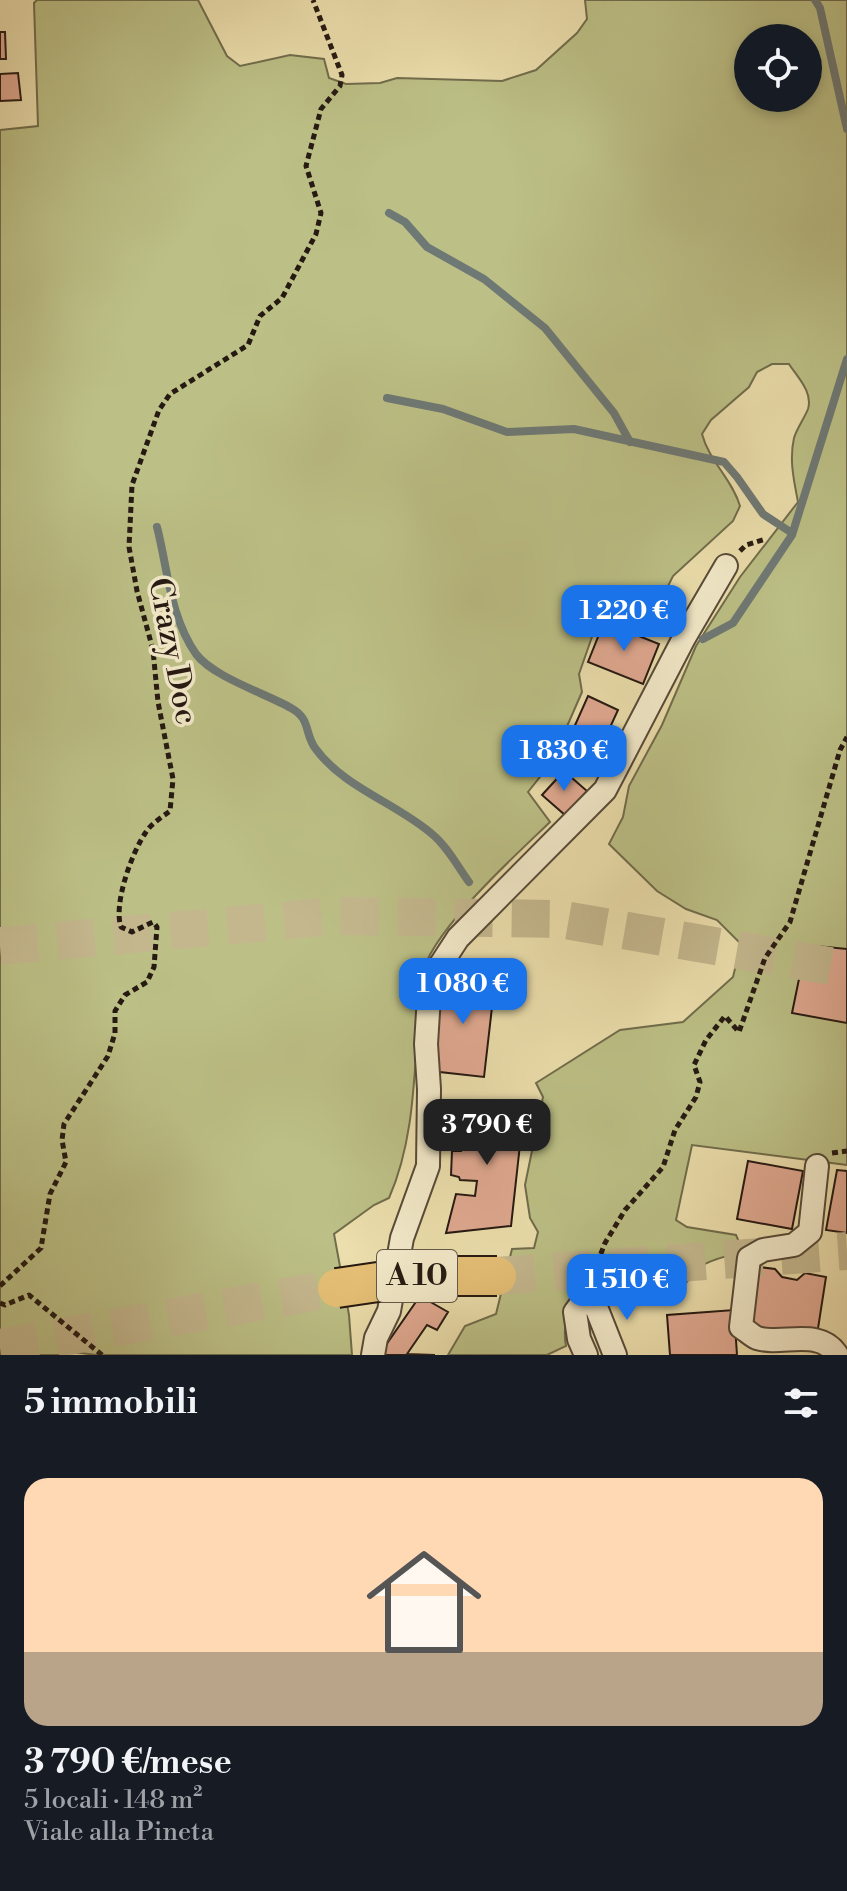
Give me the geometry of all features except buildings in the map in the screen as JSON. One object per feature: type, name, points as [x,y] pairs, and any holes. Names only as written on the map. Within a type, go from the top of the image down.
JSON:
[{"type":"highway","name":"A 10","points":[[337,1288],[419,1276],[497,1276]]},
{"type":"street","points":[[373,1355],[376,1338],[389,1311],[402,1238],[428,1166],[426,1044],[430,981],[458,938],[605,790],[684,638],[726,566]]},
{"type":"street","points":[[817,1166],[810,1232],[794,1245],[763,1250],[749,1258],[741,1327],[757,1338],[817,1340],[834,1349],[837,1355]]},
{"type":"street","points":[[586,1355],[579,1339],[575,1312],[581,1304],[590,1303],[596,1307],[615,1355]]},
{"type":"path","name":"Crazy Doc","points":[[0,1286],[41,1248],[50,1194],[66,1162],[62,1140],[64,1124],[108,1056],[115,1033],[115,1011],[125,995],[147,982],[154,967],[157,927],[153,922],[132,932],[121,927],[118,918],[124,881],[146,830],[170,811],[173,779],[158,702],[153,650],[129,547],[132,485],[159,410],[170,394],[248,345],[260,316],[282,298],[316,234],[321,213],[306,166],[321,109],[340,86],[342,75],[313,0]]},
{"type":"path","points":[[590,1303],[589,1283],[605,1243],[625,1210],[663,1167],[675,1130],[696,1097],[700,1082],[694,1065],[706,1040],[725,1016],[739,1032],[765,958],[790,922],[840,750],[847,737]]},
{"type":"path","points":[[0,1303],[5,1305],[29,1295],[102,1355]]},
{"type":"green space","points":[[37,0],[198,0],[227,56],[240,66],[290,55],[324,59],[329,78],[346,84],[380,83],[397,78],[502,81],[536,70],[577,33],[587,19],[585,0],[847,0],[847,1165],[692,1145],[676,1220],[687,1227],[736,1235],[743,1251],[704,1264],[674,1295],[660,1298],[649,1296],[639,1284],[607,1276],[569,1313],[566,1346],[547,1355],[448,1355],[465,1326],[496,1314],[512,1249],[534,1248],[538,1232],[530,1218],[525,1185],[543,1097],[536,1083],[620,1030],[683,1022],[733,977],[741,944],[717,920],[686,909],[657,891],[609,844],[623,817],[629,786],[662,725],[696,646],[740,577],[798,502],[792,454],[795,434],[809,403],[807,391],[789,364],[772,364],[757,372],[749,387],[711,420],[702,434],[740,506],[733,521],[673,576],[651,620],[636,628],[600,614],[579,674],[582,692],[551,763],[528,792],[550,822],[457,916],[429,957],[420,987],[408,1135],[397,1177],[389,1198],[334,1234],[349,1315],[352,1355],[96,1355],[73,1352],[62,1355],[0,1355],[0,130],[38,126],[34,3]]},
{"type":"waterway","points":[[815,0],[820,8],[847,129]]},
{"type":"waterway","points":[[389,213],[405,222],[427,247],[484,279],[545,328],[614,413],[630,442]]},
{"type":"waterway","points":[[703,639],[733,623],[792,535],[847,359]]},
{"type":"waterway","points":[[387,398],[443,409],[507,432],[574,429],[724,462],[763,514],[792,533]]},
{"type":"waterway","points":[[157,527],[175,609],[196,654],[227,678],[297,712],[315,748],[327,762],[340,774],[432,834],[469,882]]},
{"type":"tunnel","points":[[0,946],[335,916],[559,919],[847,969]]},
{"type":"tunnel","points":[[497,1276],[847,1251]]},
{"type":"tunnel","points":[[0,1348],[337,1288]]}]
